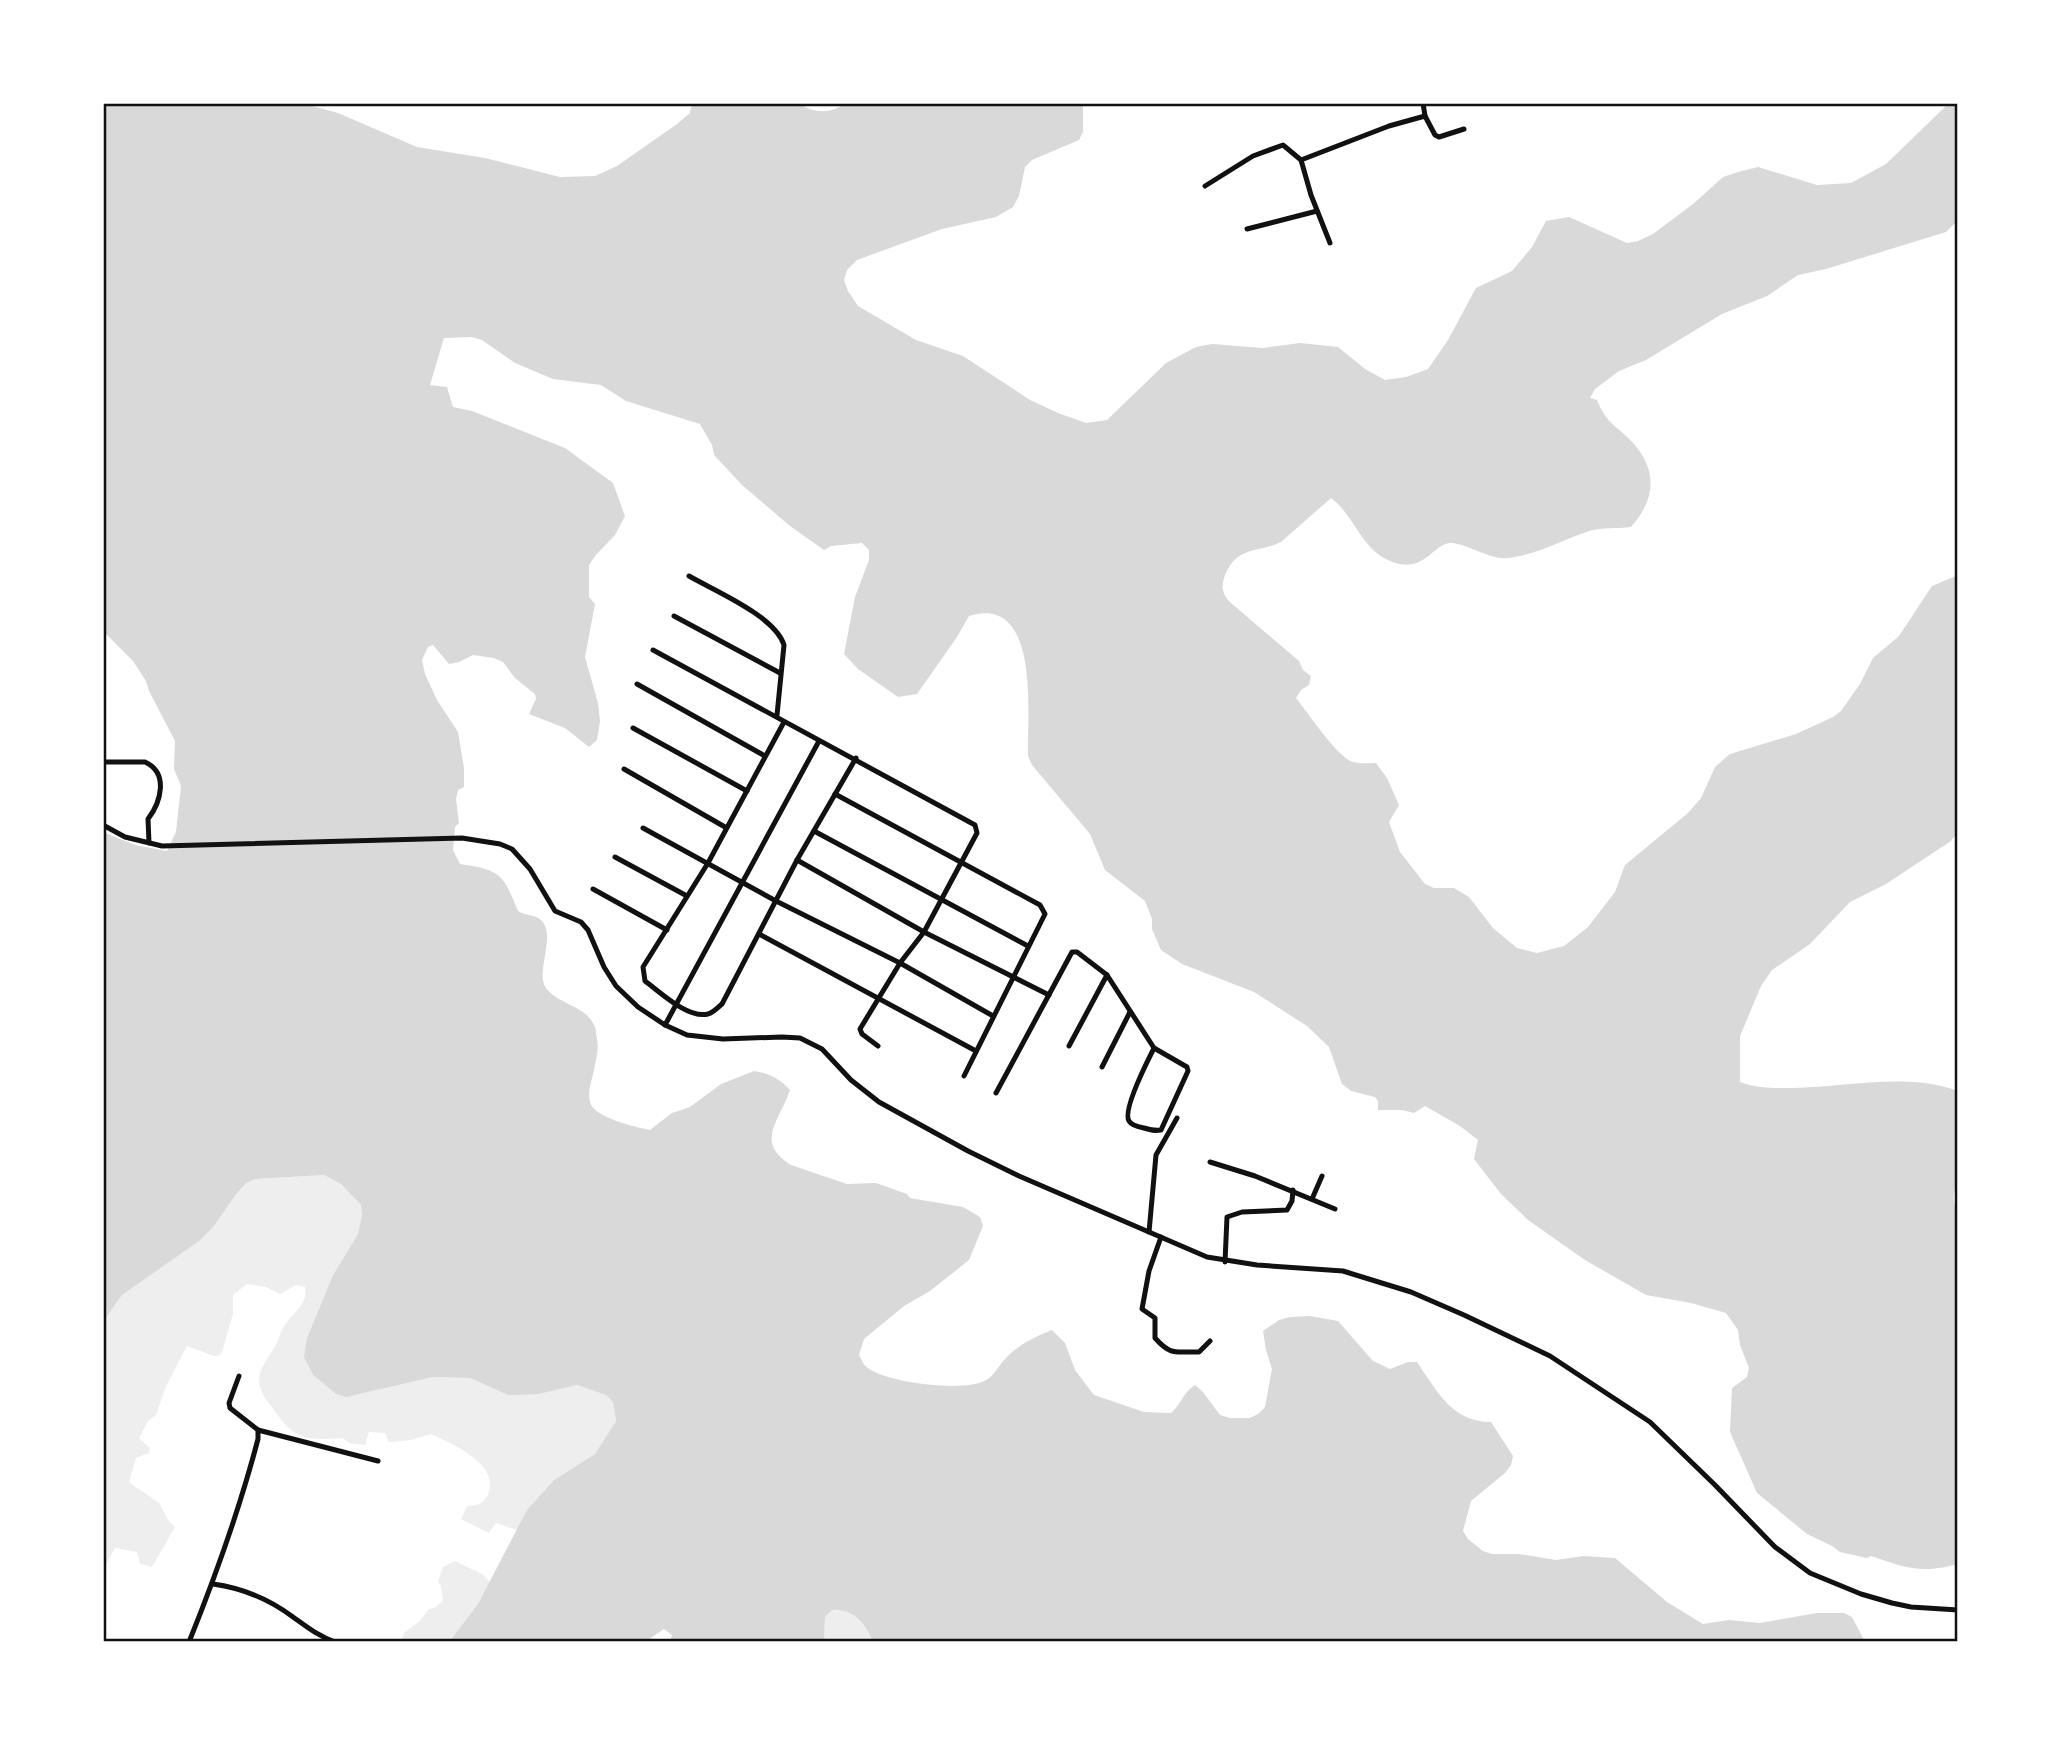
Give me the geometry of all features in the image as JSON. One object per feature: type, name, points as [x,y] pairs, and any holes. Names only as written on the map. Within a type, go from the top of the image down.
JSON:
[{"type":"street","points":[[1423,103],[1425,116],[1435,135],[1439,137],[1464,130]]},
{"type":"street","points":[[1301,160],[1389,126],[1425,116]]},
{"type":"street","points":[[1205,186],[1252,156],[1283,145],[1301,160],[1330,243]]},
{"type":"street","points":[[1247,229],[1317,211]]},
{"type":"street","points":[[689,576],[761,617],[781,636],[784,645],[777,715]]},
{"type":"street","points":[[674,616],[780,673]]},
{"type":"street","points":[[653,650],[777,715],[784,722],[856,758],[975,825],[977,833],[925,932],[900,963],[860,1029],[862,1034],[878,1046]]},
{"type":"street","points":[[637,684],[765,756]]},
{"type":"street","points":[[784,722],[725,827],[708,863],[643,967],[645,981],[676,1005],[705,1015],[712,1013],[722,1004],[797,860],[856,758]]},
{"type":"street","points":[[633,728],[747,791]]},
{"type":"street","points":[[665,1025],[819,741]]},
{"type":"street","points":[[103,762],[145,762],[151,765],[160,780],[162,790],[148,819],[149,844]]},
{"type":"street","points":[[624,769],[725,827]]},
{"type":"street","points":[[835,794],[1040,905],[1045,914],[964,1076]]},
{"type":"street","points":[[103,825],[125,837],[162,846],[457,838],[500,844],[512,849],[530,869],[555,911],[581,922],[589,930],[604,967],[616,986],[638,1007],[665,1025],[687,1035],[723,1040],[800,1038],[822,1048],[851,1080],[897,1113],[999,1167],[1207,1257],[1225,1262],[1334,1270],[1368,1277],[1420,1296],[1515,1338],[1567,1366],[1650,1422],[1774,1547],[1810,1573],[1861,1594],[1892,1603],[1958,1610]]},
{"type":"street","points":[[643,828],[776,901],[900,963],[993,1016]]},
{"type":"street","points":[[814,831],[1028,946]]},
{"type":"street","points":[[615,857],[687,896]]},
{"type":"street","points":[[797,860],[925,932],[1049,995]]},
{"type":"street","points":[[593,889],[667,930]]},
{"type":"street","points":[[759,934],[976,1051]]},
{"type":"street","points":[[996,1093],[1072,953],[1077,952],[1107,975],[1154,1048],[1187,1066],[1188,1071],[1161,1130],[1156,1132],[1133,1125],[1128,1114],[1136,1087],[1154,1048]]},
{"type":"street","points":[[1069,1046],[1107,975]]},
{"type":"street","points":[[1102,1066],[1130,1012]]},
{"type":"street","points":[[1149,1232],[1156,1155],[1177,1118]]},
{"type":"street","points":[[1210,1161],[1293,1190],[1335,1209]]},
{"type":"street","points":[[1312,1199],[1322,1176]]},
{"type":"street","points":[[1225,1262],[1227,1217],[1242,1212],[1287,1210],[1292,1201],[1293,1190]]},
{"type":"street","points":[[1161,1237],[1149,1271],[1142,1309],[1155,1318],[1154,1338],[1171,1352],[1199,1352],[1210,1341]]},
{"type":"street","points":[[239,1376],[229,1403],[230,1408],[258,1430],[378,1461]]},
{"type":"street","points":[[189,1642],[213,1584],[245,1487],[258,1430]]},
{"type":"street","points":[[213,1584],[239,1588],[256,1596],[292,1616],[312,1632],[335,1642]]},
{"type":"shaded area","points":[[103,103],[301,103],[338,113],[417,147],[485,158],[560,177],[595,176],[617,166],[677,124],[690,113],[692,103],[799,103],[822,111],[846,103],[1083,103],[1083,132],[1079,140],[1032,160],[1025,167],[1019,196],[1013,207],[996,217],[942,229],[857,260],[847,270],[844,280],[858,306],[916,340],[963,356],[1030,400],[1086,423],[1107,420],[1166,363],[1196,347],[1212,344],[1263,348],[1300,343],[1338,347],[1365,369],[1385,380],[1406,377],[1428,369],[1448,340],[1476,288],[1512,271],[1532,247],[1546,221],[1569,217],[1627,243],[1653,234],[1723,177],[1738,172],[1758,167],[1817,185],[1851,183],[1886,164],[1949,103],[1958,103],[1958,220],[1946,232],[1798,275],[1767,296],[1722,314],[1646,360],[1619,371],[1595,389],[1590,398],[1597,400],[1609,420],[1642,454],[1650,475],[1649,496],[1645,507],[1631,527],[1589,531],[1539,551],[1508,558],[1493,557],[1465,546],[1444,544],[1426,558],[1410,565],[1400,564],[1379,555],[1331,498],[1281,542],[1248,552],[1234,560],[1224,578],[1223,589],[1231,603],[1299,661],[1303,670],[1311,676],[1309,685],[1301,690],[1296,698],[1331,744],[1353,762],[1376,763],[1387,778],[1399,805],[1389,822],[1400,852],[1425,884],[1434,888],[1454,888],[1469,897],[1493,928],[1517,948],[1537,953],[1564,946],[1588,927],[1615,892],[1625,865],[1688,813],[1701,798],[1715,767],[1730,754],[1796,734],[1841,711],[1860,684],[1873,658],[1899,636],[1932,586],[1958,575],[1958,831],[1951,841],[1886,884],[1850,902],[1810,944],[1772,970],[1761,986],[1740,1036],[1740,1082],[1760,1087],[1786,1088],[1897,1081],[1938,1085],[1958,1091],[1958,1184],[1954,1196],[1958,1219],[1958,1564],[1934,1569],[1904,1566],[1871,1556],[1867,1558],[1840,1552],[1807,1534],[1757,1493],[1730,1432],[1732,1388],[1747,1377],[1749,1368],[1740,1345],[1738,1330],[1726,1313],[1646,1295],[1585,1260],[1528,1220],[1501,1194],[1474,1159],[1478,1140],[1460,1126],[1425,1106],[1414,1113],[1378,1110],[1375,1097],[1351,1091],[1342,1084],[1329,1047],[1307,1026],[1254,992],[1182,964],[1161,950],[1145,901],[1105,870],[1090,834],[1032,765],[1028,756],[1028,688],[1025,662],[1019,640],[1008,623],[992,614],[969,616],[917,694],[898,697],[858,669],[844,654],[855,597],[869,560],[869,550],[862,543],[831,546],[824,550],[790,526],[742,485],[714,455],[712,445],[700,424],[626,401],[601,385],[553,379],[515,363],[482,340],[472,337],[444,338],[430,385],[447,387],[453,407],[472,411],[565,448],[613,483],[625,516],[615,535],[589,565],[589,597],[595,604],[585,657],[598,703],[600,721],[597,740],[589,747],[565,728],[529,714],[536,699],[535,694],[515,678],[503,662],[473,655],[449,664],[433,645],[428,647],[422,660],[425,674],[437,700],[458,732],[464,768],[464,787],[458,790],[456,799],[459,823],[455,827],[453,850],[460,864],[484,869],[499,876],[518,911],[537,917],[546,928],[543,981],[546,988],[557,998],[583,1012],[595,1026],[598,1043],[589,1098],[593,1108],[599,1113],[616,1121],[650,1130],[672,1113],[690,1107],[721,1084],[754,1071],[765,1073],[790,1090],[776,1120],[772,1139],[774,1148],[791,1165],[847,1184],[876,1183],[907,1194],[910,1198],[963,1207],[980,1217],[983,1226],[969,1260],[930,1291],[904,1306],[864,1339],[859,1355],[866,1367],[908,1382],[943,1386],[974,1384],[991,1377],[1006,1358],[1022,1345],[1052,1330],[1065,1343],[1075,1370],[1094,1395],[1144,1412],[1171,1413],[1195,1385],[1220,1415],[1250,1418],[1265,1407],[1272,1369],[1263,1331],[1279,1320],[1290,1317],[1310,1316],[1338,1321],[1373,1361],[1390,1369],[1408,1362],[1417,1362],[1439,1394],[1456,1411],[1477,1421],[1491,1422],[1513,1456],[1505,1473],[1471,1501],[1463,1531],[1468,1539],[1483,1551],[1556,1560],[1583,1556],[1615,1558],[1667,1602],[1703,1624],[1729,1620],[1760,1623],[1817,1613],[1844,1613],[1852,1617],[1865,1642],[873,1642],[857,1618],[845,1611],[832,1610],[825,1617],[824,1642],[670,1642],[672,1635],[664,1629],[645,1642],[449,1642],[478,1604],[527,1510],[554,1480],[595,1454],[616,1421],[613,1402],[606,1395],[577,1385],[539,1394],[508,1395],[470,1378],[433,1377],[346,1397],[336,1394],[313,1375],[304,1357],[307,1338],[333,1275],[358,1234],[362,1215],[361,1205],[341,1184],[324,1175],[255,1179],[246,1183],[199,1241],[122,1295],[103,1322],[103,832],[135,845],[167,851],[176,832],[181,786],[174,769],[175,741],[146,681],[133,661],[103,631]]},
{"type":"shaded area","points":[[324,1175],[341,1184],[361,1205],[362,1215],[358,1234],[333,1275],[307,1338],[308,1366],[313,1375],[336,1394],[355,1395],[433,1377],[470,1378],[508,1395],[539,1394],[577,1385],[606,1395],[613,1402],[616,1421],[595,1454],[554,1480],[527,1510],[517,1530],[496,1523],[489,1533],[461,1519],[467,1506],[480,1503],[487,1496],[490,1482],[487,1472],[471,1456],[450,1443],[431,1434],[411,1440],[389,1442],[385,1433],[369,1432],[365,1445],[349,1443],[343,1438],[314,1439],[298,1434],[284,1423],[267,1401],[259,1381],[263,1366],[284,1326],[303,1303],[305,1287],[296,1285],[280,1294],[266,1287],[247,1284],[233,1295],[233,1314],[222,1352],[219,1356],[214,1356],[187,1346],[166,1386],[156,1415],[148,1421],[139,1438],[150,1448],[149,1453],[136,1458],[129,1482],[159,1503],[175,1527],[152,1567],[140,1564],[137,1552],[115,1548],[103,1570],[103,1322],[122,1295],[246,1183],[255,1179]]},
{"type":"shaded area","points":[[455,1561],[482,1574],[490,1582],[478,1604],[449,1642],[401,1642],[404,1633],[443,1600],[438,1582],[443,1567]]},
{"type":"shaded area","points":[[841,1609],[860,1622],[873,1642],[824,1642],[825,1617],[832,1610]]}]
